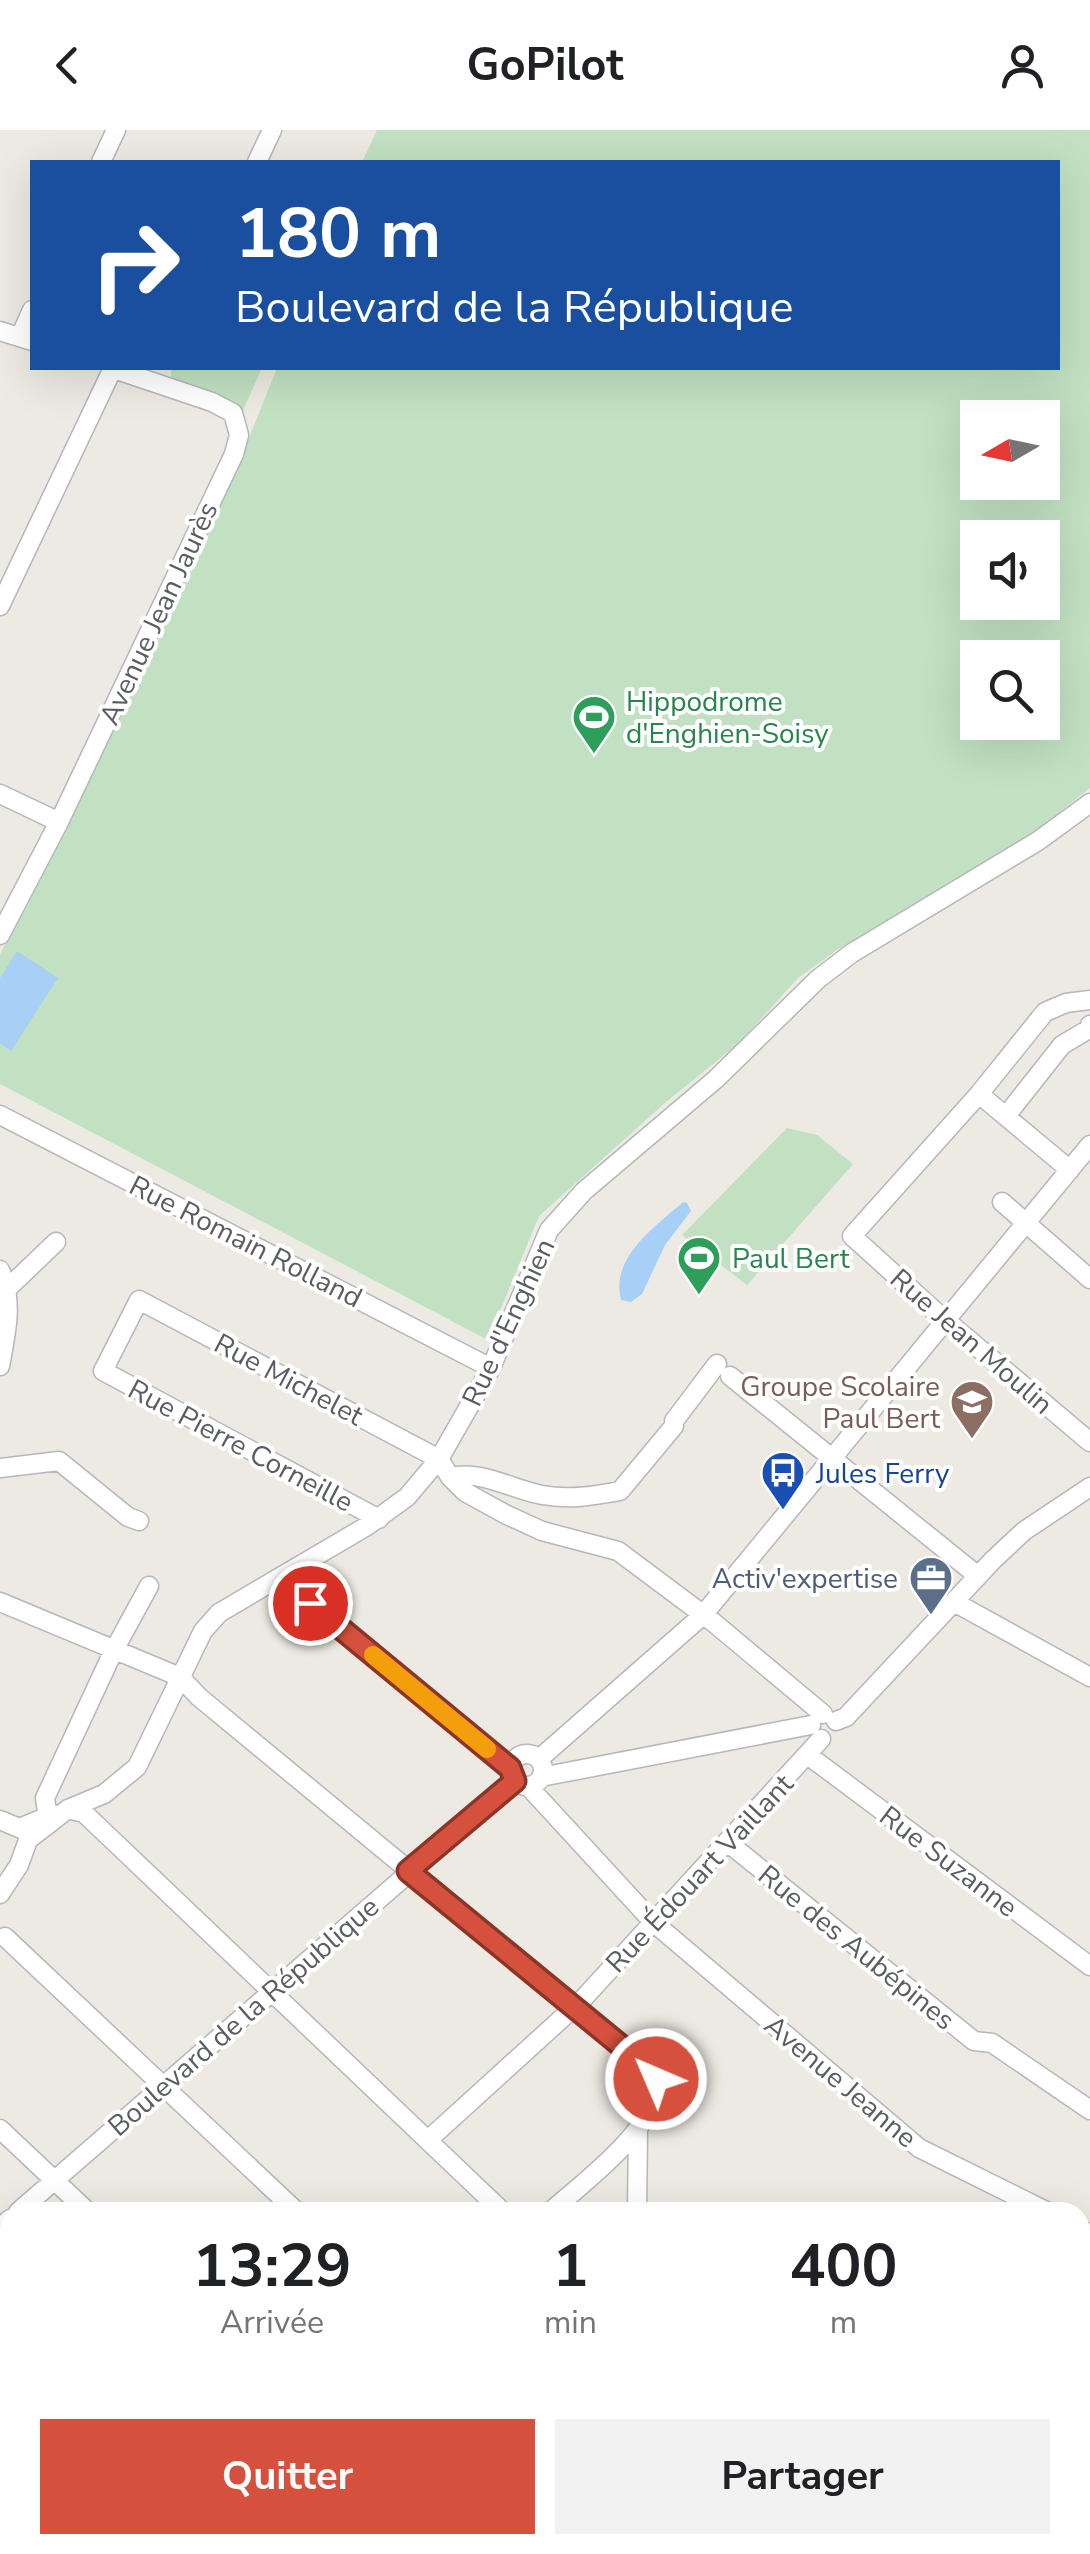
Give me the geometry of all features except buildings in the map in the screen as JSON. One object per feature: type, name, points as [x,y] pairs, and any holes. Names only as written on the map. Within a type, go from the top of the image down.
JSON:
[{"type":"street","points":[[101,160],[116,130]]},
{"type":"street","points":[[259,160],[272,130]]},
{"type":"street","points":[[0,331],[26,339]]},
{"type":"street","points":[[0,606],[111,370]]},
{"type":"street","name":"Avenue Jean Jaurès","points":[[3,931],[59,822],[234,454],[239,435],[234,414],[160,374],[128,370]]},
{"type":"street","points":[[0,794],[59,822]]},
{"type":"street","name":"Rue d'Enghien","points":[[0,1894],[39,1825],[104,1794],[137,1766],[203,1631],[219,1614],[407,1498],[439,1459],[491,1368],[549,1230],[584,1192],[716,1079],[818,979],[852,953],[1038,841],[1090,803]]},
{"type":"street","points":[[1070,1170],[979,1094],[1045,1012],[1066,1003],[1090,1000]]},
{"type":"street","points":[[1006,1116],[1062,1044],[1089,1030],[1090,1025]]},
{"type":"street","name":"Rue Jean Moulin","points":[[979,1094],[852,1236],[1090,1442]]},
{"type":"street","name":"Rue Romain Rolland","points":[[0,1115],[491,1368]]},
{"type":"street","name":"Boulevard de la République","points":[[30,2202],[408,1871],[527,1774],[703,1615],[1090,1145]]},
{"type":"street","points":[[1002,1202],[1090,1279]]},
{"type":"street","points":[[8,1288],[56,1242]]},
{"type":"street","points":[[0,1270],[8,1288],[9,1320],[0,1366]]},
{"type":"street","name":"Rue Pierre Corneille","points":[[138,1300],[103,1371],[379,1518]]},
{"type":"street","name":"Rue Michelet","points":[[138,1300],[439,1459]]},
{"type":"street","points":[[450,1477],[479,1475],[514,1489],[572,1499],[620,1491],[674,1426],[674,1421],[724,1370],[978,1576]]},
{"type":"street","points":[[439,1459],[465,1492],[542,1531],[618,1551],[703,1615],[823,1725]]},
{"type":"street","points":[[0,1468],[59,1461],[128,1517],[139,1521]]},
{"type":"street","name":"Rue Édouart Vaillant","points":[[428,2140],[576,2006],[809,1756],[823,1725],[846,1717],[1024,1531],[1090,1487]]},
{"type":"street","name":"Avenue Jeanne","points":[[279,1578],[527,1774],[652,1922],[919,2148],[1028,2202]]},
{"type":"street","points":[[0,1820],[39,1825],[45,1798],[113,1652],[149,1586]]},
{"type":"street","points":[[0,1602],[180,1677],[199,1697],[653,2072],[658,2092],[638,2131],[561,2202]]},
{"type":"street","points":[[954,1602],[1090,1677]]},
{"type":"street","points":[[527,1774],[823,1725]]},
{"type":"street","name":"Rue Suzanne","points":[[809,1756],[1090,1966]]},
{"type":"street","points":[[93,1822],[91,1810],[104,1794]]},
{"type":"street","points":[[68,1809],[84,1813],[493,2202]]},
{"type":"street","name":"Rue des Aubépines","points":[[727,1842],[974,2041],[992,2043],[1090,2110]]},
{"type":"street","points":[[5,1937],[286,2202]]},
{"type":"street","points":[[0,2129],[77,2202]]},
{"type":"street","points":[[637,2202],[638,2131]]},
{"type":"green space","name":"Hippodrome d'Enghien-Soisy","points":[[377,130],[1090,130],[1090,788],[1038,829],[837,950],[798,978],[739,1043],[666,1102],[539,1216],[488,1340],[0,1084],[0,954],[27,906],[247,443],[276,370],[1060,370],[1060,160],[363,160]]},
{"type":"green space","points":[[171,370],[261,370],[241,415],[228,400],[171,381]]},
{"type":"green space","points":[[787,1128],[817,1135],[853,1164],[747,1285],[682,1235]]},
{"type":"water","points":[[17,951],[58,978],[11,1051],[0,1043],[0,978]]},
{"type":"water","points":[[683,1202],[691,1211],[665,1245],[642,1294],[631,1302],[621,1300],[619,1284],[628,1257]]},
{"type":"slow traffic","points":[[373,1655],[487,1749]]},
{"type":"place","name":"Hippodrome d'Enghien-Soisy","points":[[594,755]]},
{"type":"place","name":"Paul Bert","points":[[699,1296]]},
{"type":"place","name":"Groupe Scolaire Paul Bert","points":[[972,1440]]},
{"type":"place","name":"Jules Ferry","points":[[783,1511]]},
{"type":"place","name":"Activ'expertise","points":[[931,1616]]},
{"type":"route","points":[[310,1603],[510,1768],[515,1781],[408,1871],[576,2006],[653,2072],[656,2079]]}]
